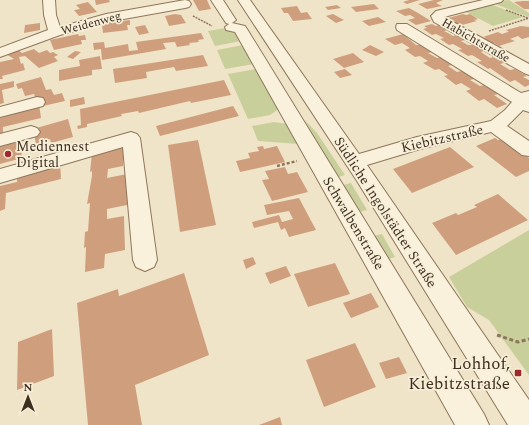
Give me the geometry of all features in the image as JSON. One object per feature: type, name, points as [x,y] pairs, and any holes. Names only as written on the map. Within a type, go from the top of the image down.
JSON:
[{"type":"street","points":[[49,0],[50,15],[55,32]]},
{"type":"street","points":[[137,0],[137,4],[147,10]]},
{"type":"street","name":"Schwalbenstraße","points":[[217,0],[224,24],[240,30],[472,425]]},
{"type":"street","name":"Südliche Ingolstädter Straße","points":[[244,0],[354,162],[526,425]]},
{"type":"street","name":"Habichtstraße","points":[[497,0],[438,14],[437,16],[438,19],[529,70]]},
{"type":"street","name":"Weidenweg","points":[[0,53],[55,32],[106,18],[185,4]]},
{"type":"street","name":"Kiebitzstraße","points":[[354,162],[414,140],[494,126],[526,101],[402,27]]},
{"type":"street","points":[[0,107],[34,100],[0,112]]},
{"type":"street","points":[[494,126],[529,150]]},
{"type":"street","points":[[0,140],[31,132]]},
{"type":"street","points":[[0,176],[131,138],[145,260]]},
{"type":"path","points":[[185,4],[194,18],[224,24]]},
{"type":"path","points":[[470,37],[528,18]]},
{"type":"path","points":[[277,166],[282,165]]},
{"type":"green space","points":[[509,0],[529,13],[529,17],[490,2]]},
{"type":"green space","points":[[488,3],[523,17],[493,26],[464,11]]},
{"type":"green space","points":[[225,28],[237,34],[241,41],[215,46],[208,31]]},
{"type":"green space","points":[[243,45],[254,64],[225,69],[217,50]]},
{"type":"green space","points":[[256,69],[279,109],[270,115],[248,119],[228,74]]},
{"type":"green space","points":[[305,120],[317,133],[345,175],[335,178]]},
{"type":"green space","points":[[274,122],[287,124],[298,144],[258,141],[252,126]]},
{"type":"green space","points":[[351,183],[367,210],[359,212],[339,186]]},
{"type":"green space","points":[[529,230],[529,375],[489,320],[467,307],[449,277]]},
{"type":"green space","points":[[382,234],[395,257],[382,261],[373,236]]},
{"type":"building","points":[[95,0],[109,0],[110,2],[96,5]]},
{"type":"building","points":[[193,0],[207,0],[211,9],[199,11]]},
{"type":"building","points":[[409,0],[420,0],[407,4],[403,2]]},
{"type":"building","points":[[434,0],[443,0],[436,3],[442,6],[427,9],[418,4]]},
{"type":"building","points":[[529,1],[529,9],[524,9],[514,2]]},
{"type":"building","points":[[88,2],[97,12],[79,16],[74,10],[80,9],[76,5]]},
{"type":"building","points":[[374,4],[379,9],[356,12],[351,7]]},
{"type":"building","points":[[337,5],[341,8],[328,10],[325,7]]},
{"type":"building","points":[[297,6],[301,13],[307,12],[312,19],[293,21],[288,13],[284,13],[281,8]]},
{"type":"building","points":[[409,8],[431,21],[416,25],[408,20],[415,18],[410,15],[405,16],[396,11]]},
{"type":"building","points":[[175,14],[181,15],[186,23],[169,26],[165,16]]},
{"type":"building","points":[[333,14],[344,20],[336,23],[326,16]]},
{"type":"building","points":[[463,14],[470,14],[478,19],[474,20],[477,21],[462,25],[464,27],[460,28],[451,23],[455,22],[448,18]]},
{"type":"building","points":[[378,17],[386,22],[369,26],[362,21]]},
{"type":"building","points":[[130,20],[130,25],[127,25],[128,30],[103,33],[102,24]]},
{"type":"building","points":[[40,23],[40,30],[24,33],[25,25]]},
{"type":"building","points":[[432,24],[436,26],[439,25],[448,30],[444,31],[465,40],[461,41],[468,45],[474,45],[484,51],[481,52],[490,58],[493,57],[504,63],[500,64],[510,70],[515,69],[527,76],[523,77],[529,80],[529,85],[525,87],[515,80],[510,82],[490,68],[488,69],[477,62],[482,61],[472,55],[468,56],[458,50],[462,49],[453,44],[449,45],[440,39],[444,38],[436,34],[432,35],[423,29],[427,28],[424,26]]},
{"type":"building","points":[[145,25],[149,33],[139,35],[135,27]]},
{"type":"building","points":[[521,26],[529,27],[529,37],[522,39],[518,36],[510,39],[515,41],[499,46],[494,43],[490,45],[482,40],[486,38],[483,37],[498,32],[502,34],[509,32],[506,30]]},
{"type":"building","points":[[201,33],[204,39],[198,40],[199,42],[189,43],[190,45],[177,47],[175,42],[163,43],[166,49],[102,60],[101,49],[94,50],[93,43],[104,42],[105,48],[128,44],[129,51],[138,50],[136,42]]},
{"type":"building","points":[[78,34],[79,36],[85,35],[86,40],[81,40],[82,44],[54,50],[50,40]]},
{"type":"building","points":[[403,34],[416,45],[422,45],[432,52],[428,53],[437,58],[441,57],[452,65],[448,66],[457,72],[462,71],[474,79],[470,80],[480,86],[484,85],[498,94],[494,95],[507,104],[497,108],[484,99],[479,101],[466,91],[471,89],[461,83],[456,85],[444,76],[448,75],[439,69],[435,70],[423,63],[428,61],[420,56],[415,57],[405,50],[410,48],[402,43],[395,45],[385,39]]},
{"type":"building","points":[[370,45],[384,52],[376,56],[362,50]]},
{"type":"building","points":[[17,49],[22,53],[34,49],[39,53],[47,50],[50,53],[53,52],[58,55],[54,57],[58,61],[39,68],[25,56],[19,57],[25,70],[2,76],[3,79],[0,79],[0,62],[14,59],[6,54]]},
{"type":"building","points":[[75,51],[81,52],[73,59],[67,57]]},
{"type":"building","points":[[353,53],[364,62],[344,68],[333,59]]},
{"type":"building","points":[[203,55],[208,66],[176,71],[174,67],[146,72],[147,78],[115,83],[113,69]]},
{"type":"building","points":[[100,56],[102,69],[92,70],[92,75],[59,81],[59,70],[80,66],[79,60]]},
{"type":"building","points":[[345,69],[352,75],[340,78],[334,72]]},
{"type":"building","points":[[41,77],[46,90],[51,89],[54,95],[62,93],[65,101],[43,106],[42,99],[36,100],[34,94],[25,96],[22,88],[18,89],[16,84]]},
{"type":"building","points":[[224,80],[231,95],[191,103],[190,101],[139,113],[138,111],[121,114],[122,116],[87,124],[87,127],[78,129],[77,126],[81,125],[80,109]]},
{"type":"building","points":[[14,81],[14,87],[2,90],[4,103],[0,104],[0,84]]},
{"type":"building","points":[[84,97],[85,104],[70,107],[70,100]]},
{"type":"building","points":[[39,104],[41,118],[3,127],[3,135],[0,136],[0,118],[3,117],[3,112]]},
{"type":"building","points":[[233,106],[239,116],[160,136],[156,126]]},
{"type":"building","points":[[68,119],[73,137],[51,143],[50,139],[36,144],[33,129]]},
{"type":"building","points":[[495,138],[498,140],[503,139],[529,158],[529,171],[516,177],[476,146]]},
{"type":"building","points":[[20,140],[22,158],[0,164],[0,145]]},
{"type":"building","points":[[198,140],[216,225],[180,232],[168,145]]},
{"type":"building","points":[[263,146],[264,149],[277,146],[285,162],[240,172],[236,161],[250,158],[248,153],[259,151],[257,147]]},
{"type":"building","points":[[450,147],[474,167],[412,193],[393,169]]},
{"type":"building","points":[[123,148],[123,166],[108,169],[107,178],[127,174],[127,205],[107,209],[107,219],[124,216],[125,250],[105,254],[104,268],[85,272],[86,247],[84,248],[85,232],[88,231],[90,203],[87,204],[92,176],[92,171],[90,172],[92,153]]},
{"type":"building","points":[[60,162],[61,179],[6,193],[5,209],[0,211],[0,186],[17,182],[17,173]]},
{"type":"building","points":[[285,167],[288,174],[297,172],[308,192],[272,201],[262,180],[269,179],[265,171]]},
{"type":"building","points":[[498,194],[528,220],[456,255],[432,223],[456,213],[458,215],[477,207],[474,205]]},
{"type":"building","points":[[299,198],[316,230],[289,237],[285,228],[281,230],[278,222],[254,228],[252,222],[279,215],[282,222],[293,219],[289,211],[267,215],[264,205]]},
{"type":"building","points":[[253,257],[256,264],[246,269],[243,260]]},
{"type":"building","points":[[335,263],[350,294],[308,307],[294,274]]},
{"type":"building","points":[[286,266],[291,276],[270,284],[265,273]]},
{"type":"building","points":[[184,273],[209,355],[135,385],[142,425],[88,425],[77,303],[118,289],[119,296]]},
{"type":"building","points":[[371,293],[379,307],[351,318],[343,303]]},
{"type":"building","points":[[52,329],[54,376],[17,390],[18,342]]},
{"type":"building","points":[[355,343],[376,387],[324,407],[306,360]]},
{"type":"building","points":[[399,357],[407,373],[386,379],[379,363]]},
{"type":"building","points":[[280,417],[282,425],[259,425]]},
{"type":"place","name":"Mediennest Digital","points":[[8,154]]},
{"type":"place","name":"Lohhof, Kiebitzstraße","points":[[518,373]]}]
